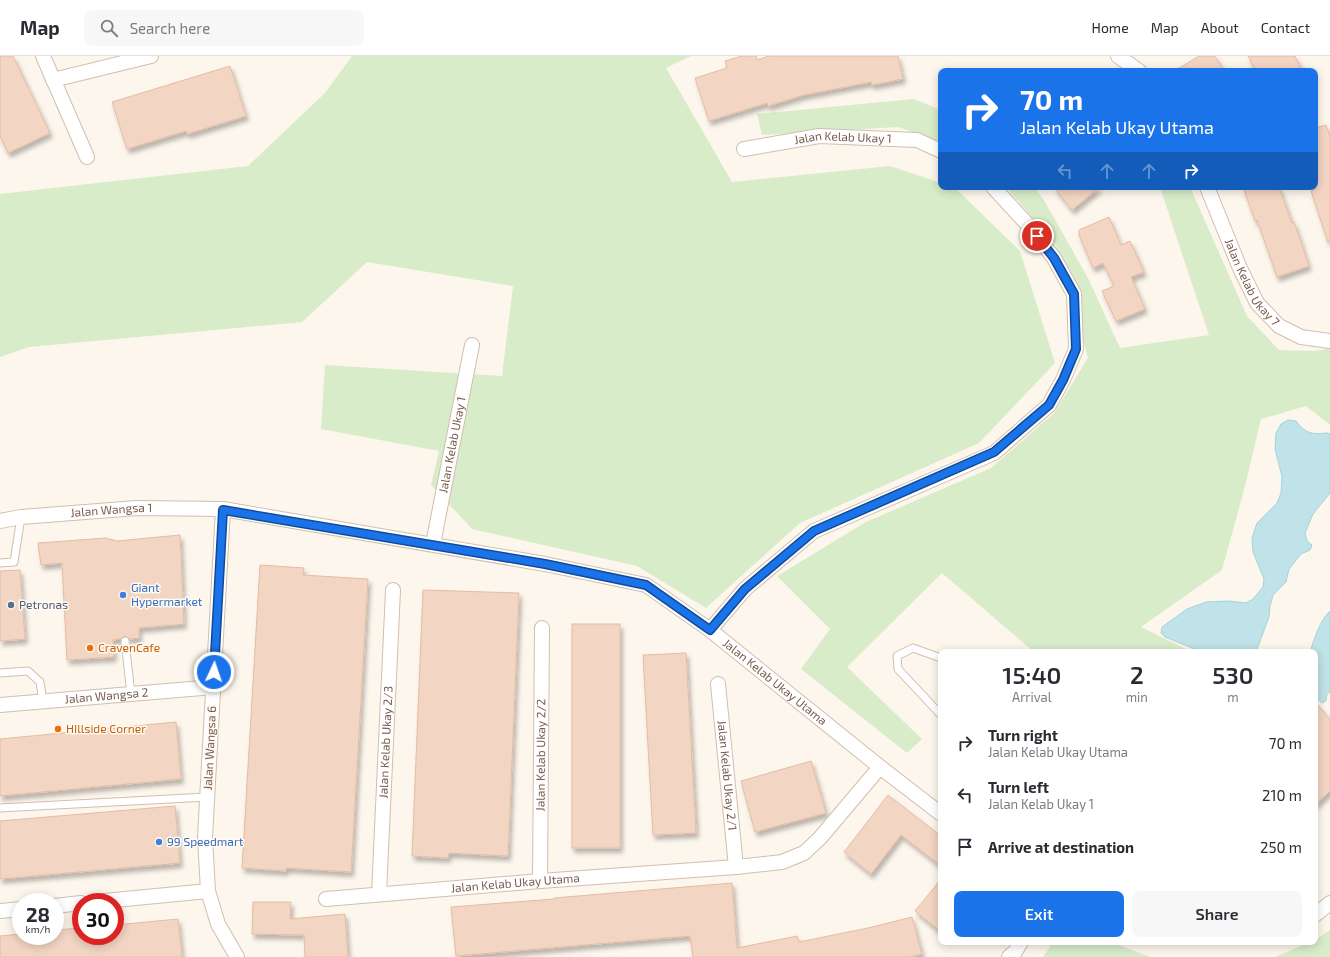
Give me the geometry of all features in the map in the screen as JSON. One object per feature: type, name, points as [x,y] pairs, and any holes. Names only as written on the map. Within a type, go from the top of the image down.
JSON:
[{"type":"street","points":[[43,56],[87,157]]},
{"type":"street","points":[[53,80],[151,56]]},
{"type":"street","points":[[1118,56],[1135,68]]},
{"type":"street","name":"Jalan Kelab Ukay 1","points":[[744,149],[819,136],[917,140],[938,150]]},
{"type":"street","points":[[710,630],[745,589],[814,531],[994,452],[1049,405],[1063,380],[1076,349],[1074,294],[1054,258],[1028,225],[996,190]]},
{"type":"street","name":"Jalan Kelab Ukay 7","points":[[1208,190],[1239,266],[1257,303],[1279,326],[1301,337],[1330,341]]},
{"type":"street","name":"Jalan Kelab Ukay 1","points":[[433,544],[472,345]]},
{"type":"street","name":"Jalan Wangsa 1","points":[[0,521],[21,517],[137,508],[223,510]]},
{"type":"street","name":"Jalan Kelab Ukay Utama","points":[[223,510],[433,544],[545,564],[646,585],[710,630],[938,812]]},
{"type":"street","name":"Jalan Wangsa 6","points":[[223,510],[205,837],[208,891],[218,924],[237,957]]},
{"type":"street","name":"Jalan Kelab Ukay 2/3","points":[[379,894],[393,590]]},
{"type":"street","name":"Jalan Kelab Ukay 2/2","points":[[540,881],[542,628]]},
{"type":"street","name":"Jalan Kelab Ukay 2/1","points":[[718,684],[736,867]]},
{"type":"street","name":"Jalan Wangsa 2","points":[[0,705],[214,687]]},
{"type":"street","name":"Jalan Kelab Ukay Utama","points":[[326,899],[540,881],[736,867],[782,862],[804,853],[820,838],[880,767]]},
{"type":"street","points":[[124,899],[208,891]]},
{"type":"street","points":[[1318,913],[1330,903]]},
{"type":"street","points":[[0,911],[12,910]]},
{"type":"street","points":[[1009,957],[1015,952],[1019,945]]},
{"type":"lane","points":[[0,563],[14,562],[21,517]]},
{"type":"lane","points":[[125,641],[131,694]]},
{"type":"lane","points":[[938,657],[913,648],[897,656],[898,669],[938,712]]},
{"type":"lane","points":[[0,673],[28,671],[40,682],[43,701]]},
{"type":"lane","points":[[0,808],[207,797]]},
{"type":"green space","points":[[352,56],[691,56],[666,68],[732,182],[890,166],[938,182],[938,190],[957,190],[1020,251],[1055,363],[979,443],[800,523],[706,608],[637,566],[472,529],[431,485],[439,451],[321,429],[325,365],[502,376],[513,286],[367,262],[302,322],[29,347],[0,357],[0,194],[248,166],[325,93]]},
{"type":"green space","points":[[914,99],[938,109],[938,141],[898,127],[762,135],[757,114]]},
{"type":"green space","points":[[1009,190],[1036,190],[1044,200],[1089,280],[1120,348],[1209,335],[1161,190],[1191,190],[1247,316],[1279,350],[1315,351],[1330,348],[1330,425],[1306,406],[1261,419],[1244,490],[1222,570],[1141,627],[1186,649],[1031,649],[942,573],[847,667],[922,739],[907,753],[801,669],[830,629],[777,576],[866,522],[991,468],[1054,413],[1088,358],[1056,245]]},
{"type":"green space","points":[[1330,930],[1330,957],[1275,957],[1303,945],[1318,945],[1318,938]]},
{"type":"green space","points":[[1051,945],[1118,945],[1151,957],[1043,957]]},
{"type":"water","points":[[1288,420],[1296,421],[1303,429],[1310,433],[1330,434],[1330,493],[1313,514],[1305,533],[1307,541],[1312,545],[1310,550],[1301,554],[1289,569],[1286,582],[1273,595],[1269,617],[1257,649],[1195,649],[1165,637],[1161,633],[1162,627],[1187,609],[1206,602],[1228,601],[1246,603],[1253,599],[1263,587],[1264,579],[1253,552],[1252,538],[1257,523],[1277,503],[1281,493],[1282,477],[1275,449],[1276,433],[1281,424]]},
{"type":"water","points":[[1330,611],[1330,692],[1327,694],[1326,701],[1322,703],[1318,700],[1318,649],[1311,649],[1320,625]]},
{"type":"building","points":[[0,56],[13,56],[50,133],[8,153],[0,136]]},
{"type":"building","points":[[742,56],[756,56],[757,60],[769,56],[898,56],[903,79],[872,85],[871,82],[804,95],[768,106],[767,103],[709,121],[695,78],[727,68],[725,61]]},
{"type":"building","points":[[1199,56],[1215,56],[1222,68],[1179,68]]},
{"type":"building","points":[[1248,56],[1295,56],[1301,68],[1254,68]]},
{"type":"building","points":[[230,66],[246,116],[187,134],[186,131],[127,149],[112,102]]},
{"type":"building","points":[[1326,125],[1330,137],[1330,241],[1328,242],[1311,191],[1318,190],[1318,127]]},
{"type":"building","points":[[1056,190],[1096,190],[1072,210]]},
{"type":"building","points":[[1244,190],[1280,190],[1292,223],[1294,222],[1309,266],[1277,277],[1257,220],[1255,221]]},
{"type":"building","points":[[1109,217],[1121,245],[1130,241],[1144,272],[1131,277],[1145,309],[1116,321],[1102,291],[1114,286],[1103,263],[1093,268],[1079,235],[1079,230]]},
{"type":"building","name":"Giant Hypermarket","points":[[180,535],[184,624],[139,628],[139,638],[129,639],[125,636],[120,639],[113,640],[114,657],[67,660],[62,563],[41,565],[38,543],[106,538],[117,541]]},
{"type":"building","points":[[260,565],[304,568],[303,575],[368,579],[351,872],[286,868],[286,871],[242,868]]},
{"type":"building","name":"Petronas","points":[[20,570],[25,639],[0,641],[0,571]]},
{"type":"building","points":[[423,590],[519,593],[508,856],[449,853],[448,858],[412,856]]},
{"type":"building","points":[[572,624],[620,624],[620,848],[572,848]]},
{"type":"building","points":[[686,653],[696,833],[653,835],[643,655]]},
{"type":"building","points":[[1318,705],[1330,719],[1330,791],[1318,802]]},
{"type":"building","points":[[176,722],[181,779],[0,796],[0,739]]},
{"type":"building","points":[[811,761],[826,813],[755,832],[741,781]]},
{"type":"building","points":[[888,795],[938,834],[938,864],[901,835],[871,874],[844,852]]},
{"type":"building","points":[[175,806],[180,863],[0,879],[0,821]]},
{"type":"building","points":[[732,883],[737,948],[797,936],[799,942],[868,928],[912,917],[922,954],[910,957],[693,957],[690,936],[456,956],[451,907]]},
{"type":"building","points":[[938,883],[938,930],[915,911]]},
{"type":"building","points":[[253,902],[291,902],[290,919],[345,914],[348,957],[305,957],[304,935],[252,934]]},
{"type":"building","points":[[178,919],[182,957],[0,957],[0,936],[12,935],[12,945],[64,945],[64,929],[72,929],[72,945],[124,945],[124,924]]},
{"type":"place","name":"Giant Hypermarket","points":[[123,595]]},
{"type":"place","name":"Petronas","points":[[11,605]]},
{"type":"place","name":"CravenCafe","points":[[90,648]]},
{"type":"place","name":"HIllside Corner","points":[[58,729]]},
{"type":"place","name":"99 Speedmart","points":[[159,842]]},
{"type":"route","points":[[214,672],[223,510],[433,544],[545,564],[646,585],[710,630],[745,589],[814,531],[994,452],[1049,405],[1063,380],[1076,349],[1074,294],[1054,258],[1037,236]]}]
